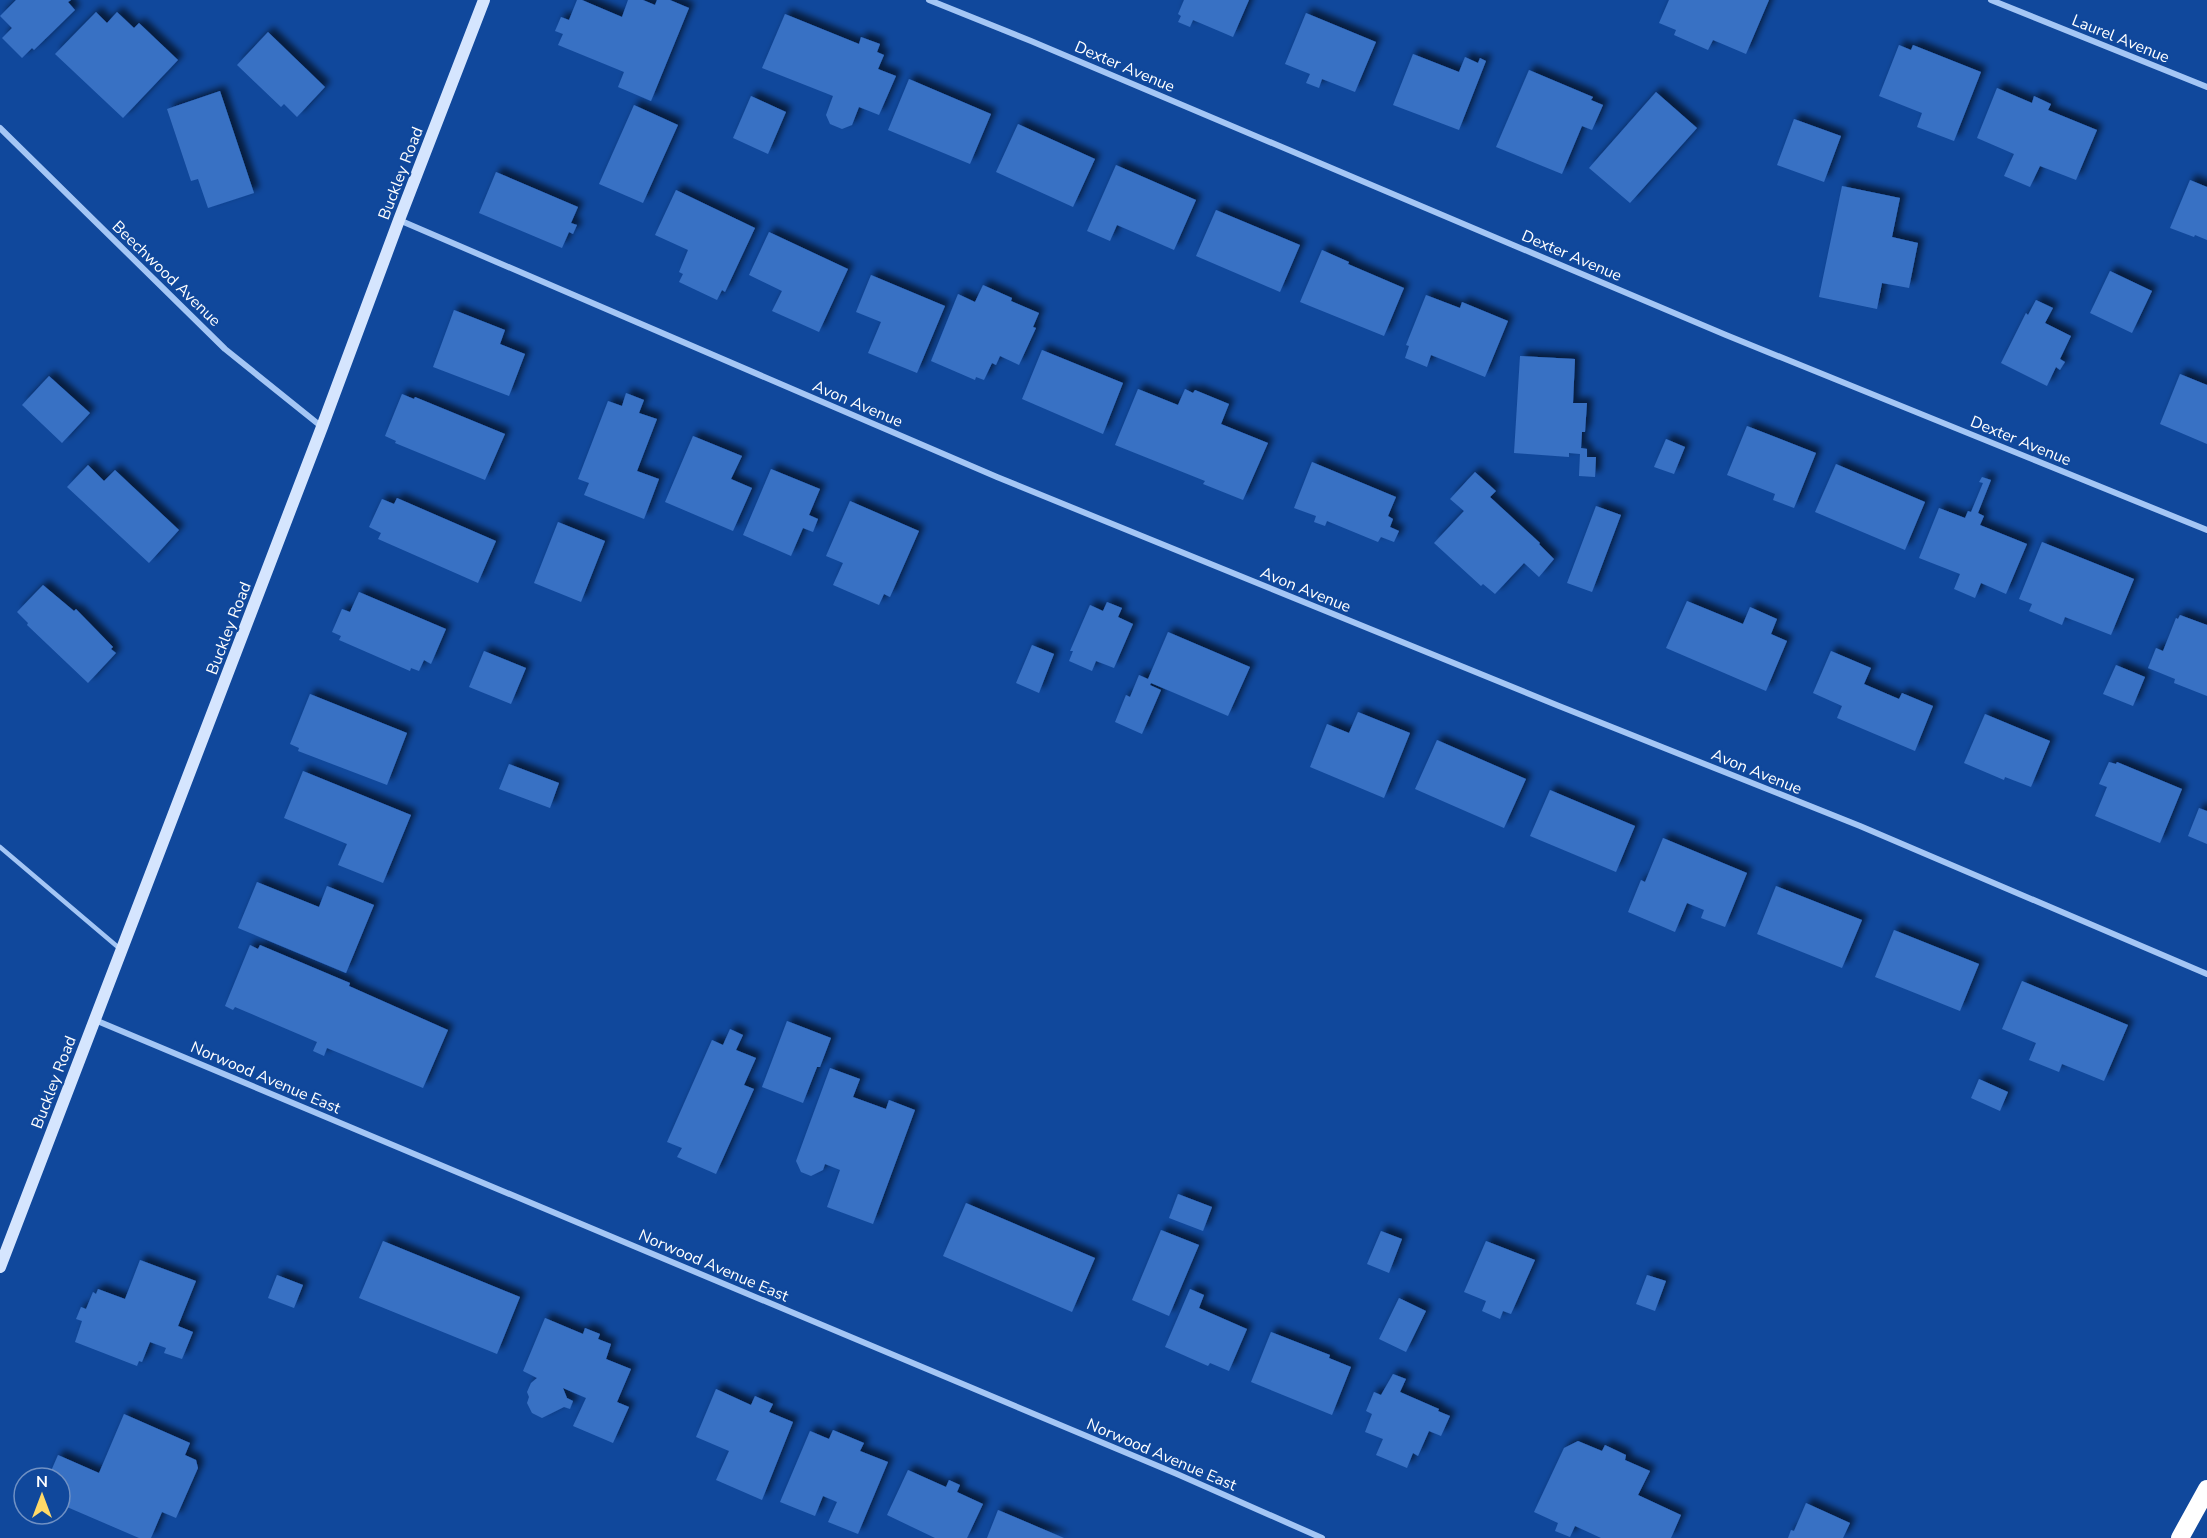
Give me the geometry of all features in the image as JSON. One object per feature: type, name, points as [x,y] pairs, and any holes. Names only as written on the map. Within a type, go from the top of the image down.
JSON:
[{"type":"highway","points":[[2180,1538],[2207,1489]]},
{"type":"street","name":"Buckley Road","points":[[0,1267],[484,0]]},
{"type":"street","name":"Dexter Avenue","points":[[929,0],[1726,335],[2207,530]]},
{"type":"street","name":"Laurel Avenue","points":[[1991,0],[2207,87]]},
{"type":"street","name":"Beechwood Avenue","points":[[0,128],[225,349],[322,427]]},
{"type":"street","name":"Avon Avenue","points":[[399,220],[997,477],[1570,711],[1860,826],[2207,974]]},
{"type":"street","name":"Norwood Avenue East","points":[[94,1020],[1323,1538]]},
{"type":"lane","points":[[0,847],[121,950]]},
{"type":"building","points":[[16,0],[71,0],[68,2],[75,10],[34,50],[32,48],[22,58],[2,38],[12,28],[0,16]]},
{"type":"building","points":[[577,0],[622,17],[628,0],[643,0],[655,5],[657,0],[670,0],[689,8],[651,101],[618,87],[624,72],[558,45],[563,34],[555,31],[561,17],[569,20]]},
{"type":"building","points":[[1184,0],[1249,0],[1233,37],[1193,20],[1190,27],[1178,22],[1181,16],[1178,14]]},
{"type":"building","points":[[1669,0],[1769,0],[1746,54],[1713,40],[1708,50],[1674,35],[1676,30],[1659,23]]},
{"type":"building","points":[[96,12],[107,23],[117,12],[134,28],[139,23],[178,60],[123,118],[55,54]]},
{"type":"building","points":[[1306,13],[1376,42],[1355,92],[1322,79],[1319,88],[1306,83],[1310,74],[1285,64]]},
{"type":"building","points":[[785,14],[859,44],[861,37],[880,44],[877,52],[884,55],[878,69],[896,76],[879,115],[859,107],[852,125],[842,129],[830,124],[826,115],[833,96],[762,68]]},
{"type":"building","points":[[268,32],[325,87],[297,117],[284,104],[281,107],[237,65]]},
{"type":"building","points":[[1899,45],[1911,50],[1913,45],[1981,72],[1954,141],[1917,127],[1922,113],[1879,96]]},
{"type":"building","points":[[1413,54],[1459,72],[1465,57],[1478,63],[1480,58],[1486,61],[1459,130],[1393,105]]},
{"type":"building","points":[[1529,70],[1593,97],[1591,100],[1603,105],[1592,130],[1582,126],[1562,174],[1496,147]]},
{"type":"building","points":[[909,79],[991,114],[970,164],[888,130]]},
{"type":"building","points":[[1997,88],[2032,103],[2034,96],[2051,104],[2048,110],[2097,130],[2076,180],[2040,166],[2030,187],[2004,176],[2014,154],[1977,138]]},
{"type":"building","points":[[220,91],[254,193],[208,208],[198,179],[191,181],[167,109]]},
{"type":"building","points":[[1656,92],[1697,128],[1630,203],[1589,168]]},
{"type":"building","points":[[751,96],[786,112],[768,154],[733,138]]},
{"type":"building","points":[[634,105],[678,125],[643,203],[599,184]]},
{"type":"building","points":[[1794,119],[1841,136],[1824,182],[1777,165]]},
{"type":"building","points":[[1018,124],[1095,159],[1073,207],[996,172]]},
{"type":"building","points":[[1116,165],[1196,200],[1174,250],[1117,225],[1110,241],[1087,231]]},
{"type":"building","points":[[496,172],[578,207],[571,223],[577,225],[573,234],[569,232],[562,248],[479,213]]},
{"type":"building","points":[[2190,180],[2207,187],[2207,240],[2170,228]]},
{"type":"building","points":[[1842,186],[1900,198],[1892,237],[1918,243],[1909,288],[1882,283],[1877,309],[1819,297]]},
{"type":"building","points":[[676,190],[755,228],[725,292],[722,290],[717,300],[679,282],[683,274],[679,272],[688,250],[655,235]]},
{"type":"building","points":[[1216,210],[1300,245],[1280,292],[1196,256]]},
{"type":"building","points":[[769,232],[848,269],[819,332],[772,311],[782,291],[749,275]]},
{"type":"building","points":[[1322,250],[1404,288],[1384,336],[1300,302]]},
{"type":"building","points":[[2110,271],[2152,291],[2132,333],[2090,313]]},
{"type":"building","points":[[871,275],[945,306],[917,373],[868,353],[881,322],[856,312]]},
{"type":"building","points":[[983,285],[1039,313],[1033,327],[1036,328],[1019,365],[1000,356],[996,365],[992,363],[984,380],[976,377],[975,380],[931,361],[958,294],[975,302]]},
{"type":"building","points":[[1426,295],[1460,308],[1462,302],[1508,321],[1485,377],[1431,355],[1427,367],[1405,358],[1409,346],[1406,345]]},
{"type":"building","points":[[2036,300],[2053,308],[2045,323],[2071,336],[2060,359],[2065,362],[2060,370],[2056,367],[2047,386],[2001,363],[2026,313],[2028,315]]},
{"type":"building","points":[[454,310],[505,330],[500,344],[525,354],[509,396],[433,367]]},
{"type":"building","points":[[1042,350],[1123,383],[1103,434],[1022,399]]},
{"type":"building","points":[[1520,356],[1575,359],[1573,403],[1587,403],[1585,432],[1582,432],[1581,448],[1587,449],[1587,457],[1596,457],[1595,477],[1579,476],[1580,454],[1569,453],[1569,457],[1514,453]]},
{"type":"building","points":[[2180,374],[2207,385],[2207,444],[2160,424]]},
{"type":"building","points":[[49,376],[90,413],[62,443],[22,405]]},
{"type":"building","points":[[1138,389],[1178,405],[1185,389],[1193,393],[1195,390],[1229,404],[1221,424],[1268,443],[1243,500],[1203,484],[1205,481],[1115,445]]},
{"type":"building","points":[[626,393],[644,400],[639,413],[657,419],[637,471],[659,479],[644,519],[584,495],[589,483],[578,479],[608,401],[622,406]]},
{"type":"building","points":[[402,394],[414,399],[415,397],[505,434],[485,480],[395,443],[396,441],[385,436]]},
{"type":"building","points":[[1747,426],[1816,453],[1794,508],[1773,500],[1775,494],[1727,475]]},
{"type":"building","points":[[693,436],[742,456],[731,479],[752,488],[733,531],[665,502]]},
{"type":"building","points":[[1666,439],[1685,447],[1674,474],[1654,467]]},
{"type":"building","points":[[1312,462],[1396,497],[1388,516],[1393,519],[1390,527],[1399,531],[1394,542],[1381,537],[1378,542],[1327,521],[1325,526],[1314,522],[1316,516],[1294,508]]},
{"type":"building","points":[[1836,464],[1925,502],[1905,550],[1815,512]]},
{"type":"building","points":[[88,465],[104,481],[115,470],[179,530],[149,563],[67,487]]},
{"type":"building","points":[[771,469],[820,489],[809,515],[818,519],[813,532],[803,528],[791,556],[743,535]]},
{"type":"building","points":[[1475,472],[1496,491],[1490,497],[1554,559],[1539,577],[1524,563],[1495,594],[1483,584],[1481,586],[1434,543],[1464,511],[1450,499]]},
{"type":"building","points":[[1982,477],[1991,480],[1978,513],[1984,516],[1980,525],[2027,544],[2006,594],[1981,583],[1975,598],[1954,589],[1960,574],[1919,558],[1939,508],[1965,518],[1968,511],[1971,512],[1983,483],[1979,482]]},
{"type":"building","points":[[397,498],[496,541],[478,583],[378,539],[381,533],[369,527],[382,499],[394,504]]},
{"type":"building","points":[[850,501],[919,531],[890,597],[884,594],[879,605],[833,585],[843,563],[826,556]]},
{"type":"building","points":[[1596,506],[1621,515],[1592,592],[1567,583]]},
{"type":"building","points":[[558,522],[605,541],[581,602],[534,583]]},
{"type":"building","points":[[2042,542],[2134,579],[2111,635],[2065,617],[2062,625],[2029,611],[2032,604],[2019,599]]},
{"type":"building","points":[[43,585],[74,611],[76,609],[113,647],[111,649],[116,653],[88,683],[27,625],[28,623],[17,612]]},
{"type":"building","points":[[359,592],[446,629],[431,664],[424,660],[419,671],[411,668],[410,671],[339,640],[341,636],[332,632],[342,609],[350,612]]},
{"type":"building","points":[[1687,601],[1743,624],[1750,607],[1777,619],[1771,634],[1787,641],[1766,691],[1666,648]]},
{"type":"building","points":[[1107,602],[1122,608],[1118,617],[1133,624],[1114,668],[1096,661],[1092,671],[1069,661],[1073,651],[1070,651],[1090,605],[1103,611]]},
{"type":"building","points":[[2180,615],[2207,625],[2207,696],[2174,683],[2175,679],[2148,668],[2156,648],[2163,651],[2176,618],[2178,619]]},
{"type":"building","points":[[1168,632],[1250,667],[1228,716],[1151,683],[1150,685],[1161,690],[1142,734],[1115,722],[1126,695],[1130,697],[1139,675],[1148,679]]},
{"type":"building","points":[[1032,645],[1054,654],[1039,693],[1016,683]]},
{"type":"building","points":[[484,651],[526,668],[511,704],[469,687]]},
{"type":"building","points":[[1831,651],[1871,668],[1864,684],[1899,699],[1902,693],[1933,706],[1915,751],[1837,718],[1842,706],[1813,693]]},
{"type":"building","points":[[2116,665],[2145,677],[2133,706],[2103,694]]},
{"type":"building","points":[[310,694],[407,733],[387,785],[298,751],[299,748],[290,744]]},
{"type":"building","points":[[1358,712],[1410,733],[1384,798],[1310,767],[1327,724],[1349,733]]},
{"type":"building","points":[[1985,714],[2050,741],[2031,787],[2005,777],[2004,780],[1964,763]]},
{"type":"building","points":[[1437,740],[1526,779],[1504,828],[1415,789]]},
{"type":"building","points":[[2109,762],[2116,764],[2117,762],[2182,789],[2160,843],[2095,816],[2107,787],[2099,784]]},
{"type":"building","points":[[509,764],[559,783],[550,808],[499,789]]},
{"type":"building","points":[[303,771],[411,815],[383,883],[338,865],[347,844],[284,818]]},
{"type":"building","points":[[1550,790],[1635,826],[1616,872],[1530,836]]},
{"type":"building","points":[[2199,808],[2207,811],[2207,844],[2188,836]]},
{"type":"building","points":[[1663,838],[1747,873],[1725,927],[1701,918],[1704,910],[1687,903],[1675,932],[1628,912],[1641,880],[1645,882]]},
{"type":"building","points":[[257,882],[319,907],[327,886],[374,905],[346,973],[238,928]]},
{"type":"building","points":[[1776,886],[1862,920],[1842,968],[1757,934]]},
{"type":"building","points":[[1894,930],[1979,964],[1960,1011],[1875,977]]},
{"type":"building","points":[[250,945],[258,949],[260,945],[350,983],[349,986],[448,1030],[423,1088],[327,1048],[324,1056],[313,1051],[317,1042],[235,1007],[233,1010],[225,1006]]},
{"type":"building","points":[[2022,981],[2128,1025],[2104,1081],[2062,1064],[2059,1072],[2029,1060],[2036,1043],[2002,1029]]},
{"type":"building","points":[[787,1021],[831,1038],[803,1103],[762,1087]]},
{"type":"building","points":[[730,1029],[743,1035],[736,1050],[756,1058],[744,1085],[754,1089],[716,1174],[677,1157],[682,1148],[667,1142],[712,1040],[723,1045]]},
{"type":"building","points":[[830,1068],[860,1079],[853,1097],[886,1109],[889,1100],[915,1110],[873,1224],[827,1207],[840,1170],[825,1164],[823,1170],[811,1176],[801,1172],[796,1161]]},
{"type":"building","points":[[1979,1079],[2008,1092],[2000,1111],[1971,1098]]},
{"type":"building","points":[[1178,1194],[1212,1207],[1203,1231],[1169,1218]]},
{"type":"building","points":[[966,1203],[1095,1258],[1072,1312],[943,1256]]},
{"type":"building","points":[[1161,1230],[1199,1245],[1169,1316],[1132,1300]]},
{"type":"building","points":[[1381,1231],[1402,1239],[1389,1273],[1367,1264]]},
{"type":"building","points":[[383,1241],[520,1297],[497,1354],[359,1298]]},
{"type":"building","points":[[1486,1241],[1535,1260],[1511,1314],[1503,1311],[1500,1319],[1482,1311],[1486,1301],[1464,1292]]},
{"type":"building","points":[[140,1260],[196,1281],[178,1326],[193,1332],[182,1359],[164,1353],[166,1348],[150,1342],[142,1362],[139,1361],[137,1366],[75,1342],[82,1321],[76,1319],[81,1307],[86,1309],[93,1292],[96,1294],[98,1289],[125,1299]]},
{"type":"building","points":[[277,1275],[303,1285],[294,1308],[268,1298]]},
{"type":"building","points":[[1647,1275],[1666,1281],[1655,1311],[1636,1304]]},
{"type":"building","points":[[1190,1289],[1204,1295],[1199,1308],[1247,1329],[1229,1371],[1210,1363],[1208,1366],[1165,1347]]},
{"type":"building","points":[[1399,1298],[1426,1311],[1406,1352],[1379,1339]]},
{"type":"building","points":[[545,1318],[583,1334],[585,1328],[600,1334],[598,1339],[611,1344],[606,1359],[631,1369],[617,1402],[629,1407],[613,1443],[573,1426],[586,1398],[563,1388],[567,1398],[573,1401],[570,1409],[564,1407],[542,1418],[532,1413],[527,1403],[529,1397],[527,1392],[531,1383],[537,1378],[523,1371]]},
{"type":"building","points":[[1271,1332],[1330,1355],[1329,1358],[1351,1367],[1332,1415],[1251,1382]]},
{"type":"building","points":[[1393,1374],[1406,1379],[1400,1392],[1450,1416],[1441,1436],[1429,1431],[1418,1456],[1413,1453],[1407,1468],[1376,1455],[1383,1439],[1365,1432],[1372,1414],[1366,1411],[1374,1392],[1381,1395]]},
{"type":"building","points":[[716,1389],[751,1405],[755,1396],[773,1404],[769,1412],[793,1422],[762,1500],[716,1480],[729,1451],[696,1437]]},
{"type":"building","points":[[124,1414],[190,1443],[185,1455],[196,1460],[198,1468],[176,1518],[162,1512],[151,1538],[139,1538],[72,1509],[72,1466],[53,1466],[58,1455],[99,1473]]},
{"type":"building","points":[[833,1430],[864,1443],[860,1451],[888,1462],[858,1534],[828,1522],[837,1502],[823,1496],[815,1516],[780,1502],[810,1431],[829,1439]]},
{"type":"building","points":[[1578,1441],[1602,1451],[1605,1445],[1626,1455],[1625,1460],[1650,1471],[1638,1495],[1681,1515],[1671,1538],[1601,1538],[1575,1526],[1570,1537],[1555,1531],[1558,1523],[1534,1512],[1564,1448]]},
{"type":"building","points":[[908,1470],[946,1487],[949,1480],[960,1485],[957,1492],[983,1504],[967,1538],[935,1538],[887,1515]]},
{"type":"building","points":[[1806,1503],[1850,1523],[1843,1538],[1788,1538],[1791,1530],[1794,1531]]},
{"type":"building","points":[[998,1510],[1064,1538],[987,1538]]}]
